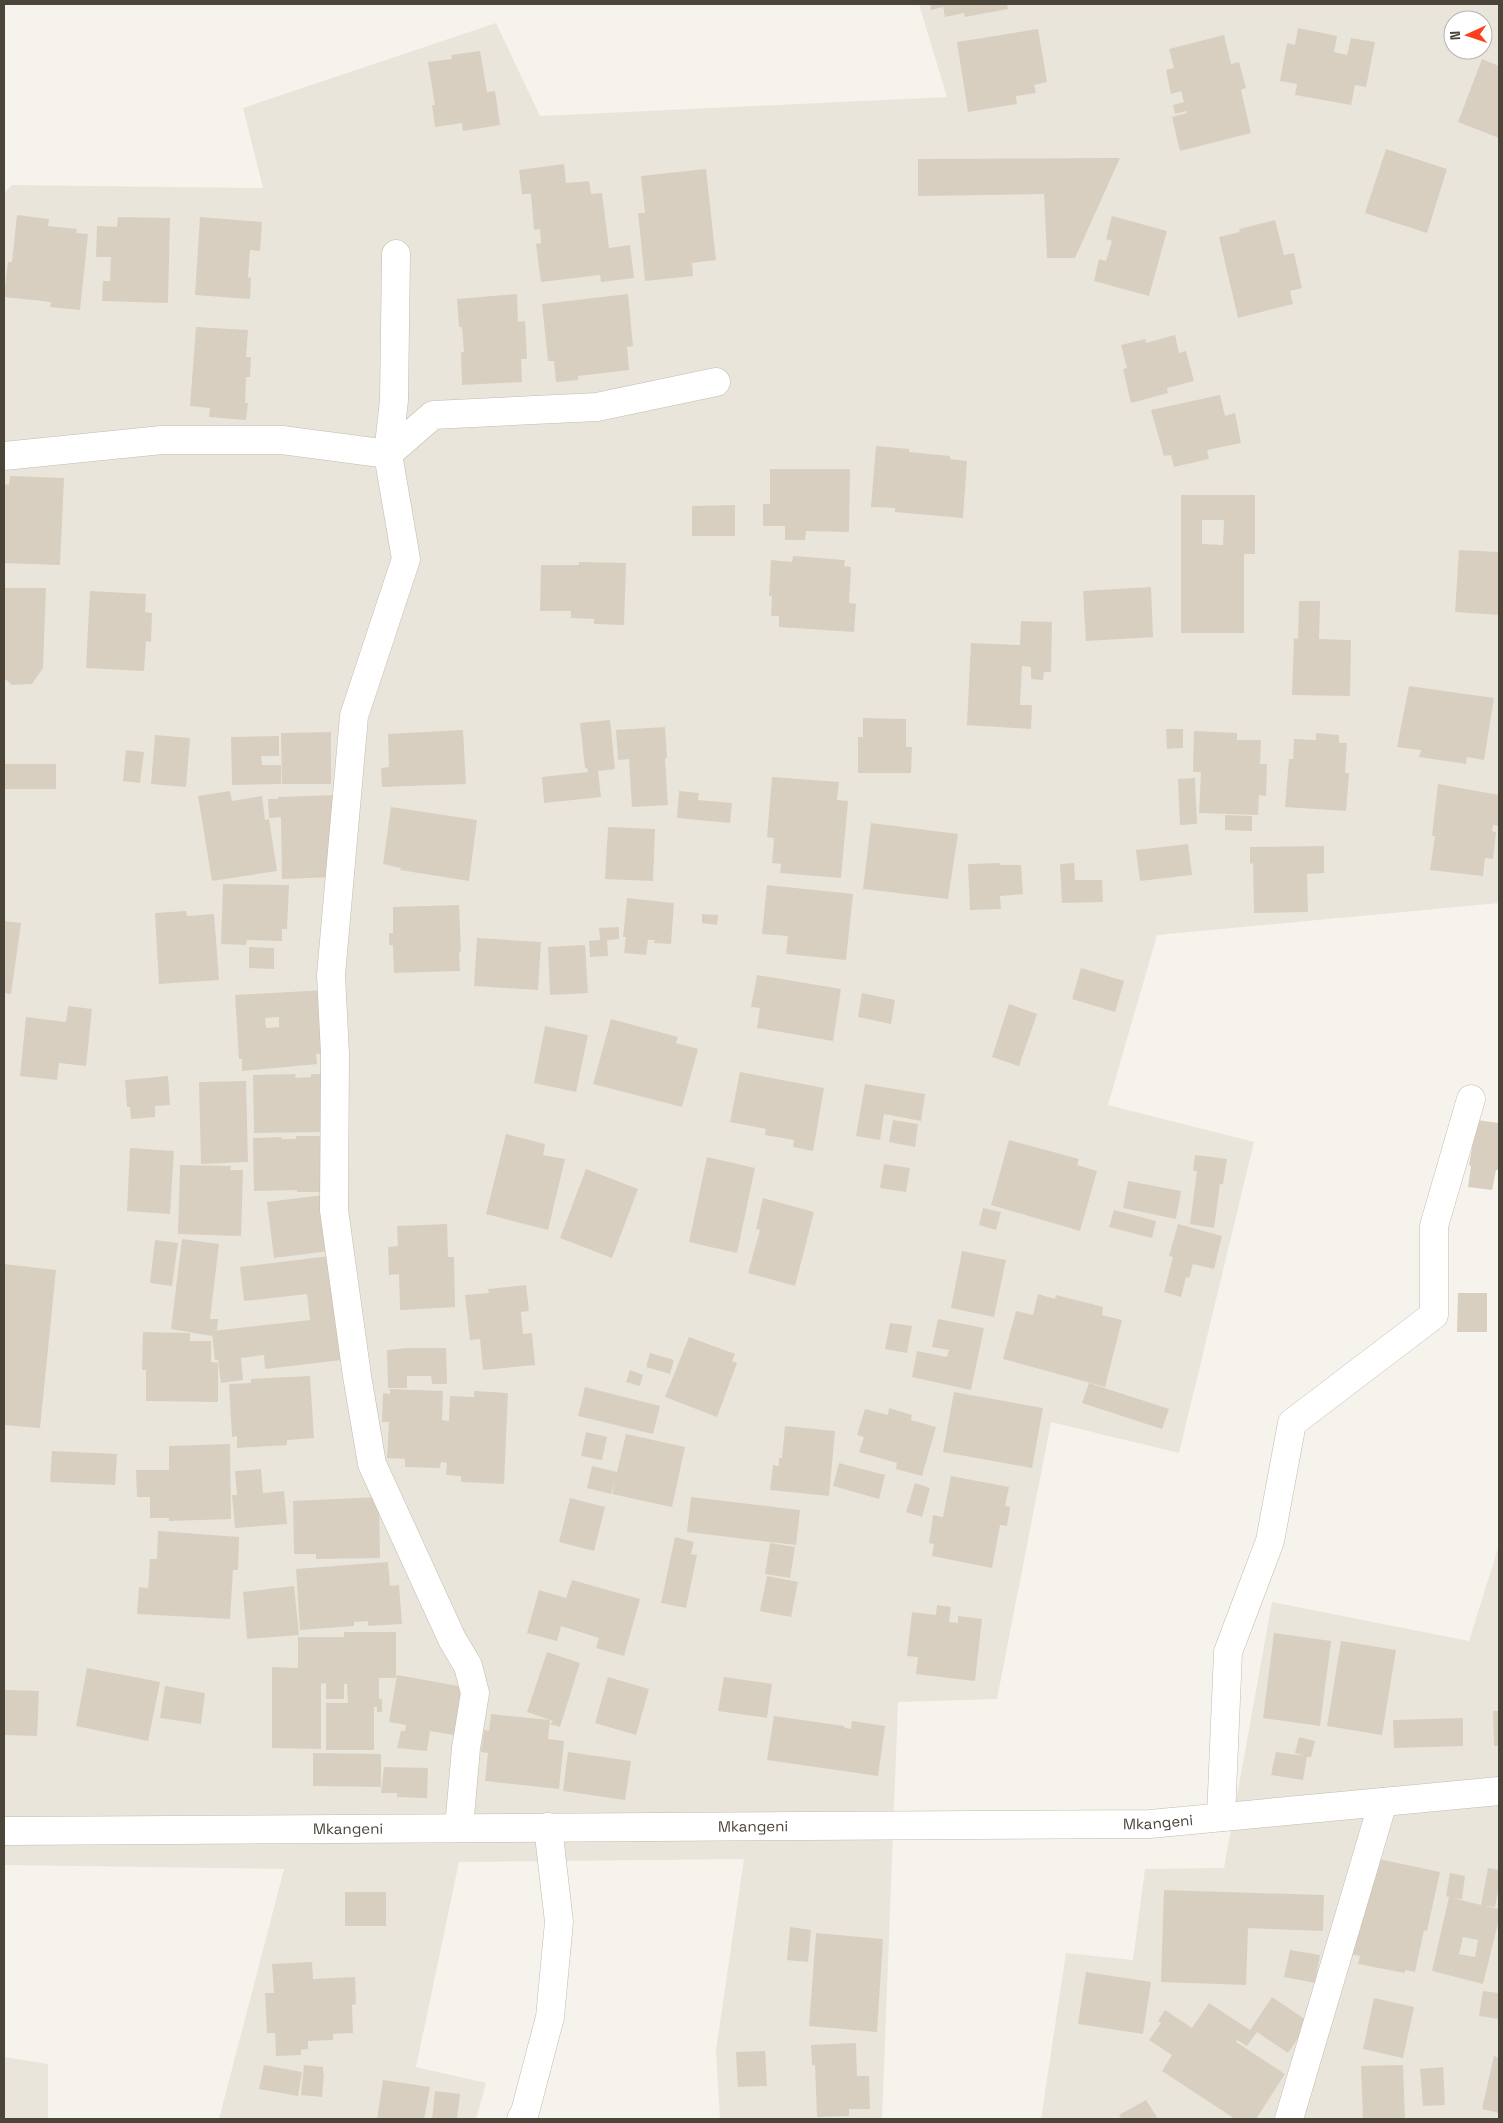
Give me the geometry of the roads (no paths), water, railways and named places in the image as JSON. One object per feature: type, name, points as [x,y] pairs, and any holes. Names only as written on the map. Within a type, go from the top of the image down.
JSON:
[{"type":"street","points":[[396,254],[394,400],[388,454],[406,559],[354,716],[331,975],[335,1054],[334,1210],[357,1376],[372,1464],[452,1639],[468,1666],[475,1693],[466,1748],[459,1828]]},
{"type":"street","points":[[4,456],[162,440],[282,440],[388,454],[433,415],[597,407],[716,382]]},
{"type":"street","points":[[1221,1817],[1228,1652],[1270,1541],[1292,1423],[1434,1315],[1434,1226],[1471,1099]]},
{"type":"street","name":"Mkangeni","points":[[4,1830],[1150,1824],[1499,1791]]},
{"type":"street","points":[[1289,2119],[1383,1802]]},
{"type":"street","points":[[521,2119],[525,2112],[550,2017],[559,1922],[548,1827]]}]
